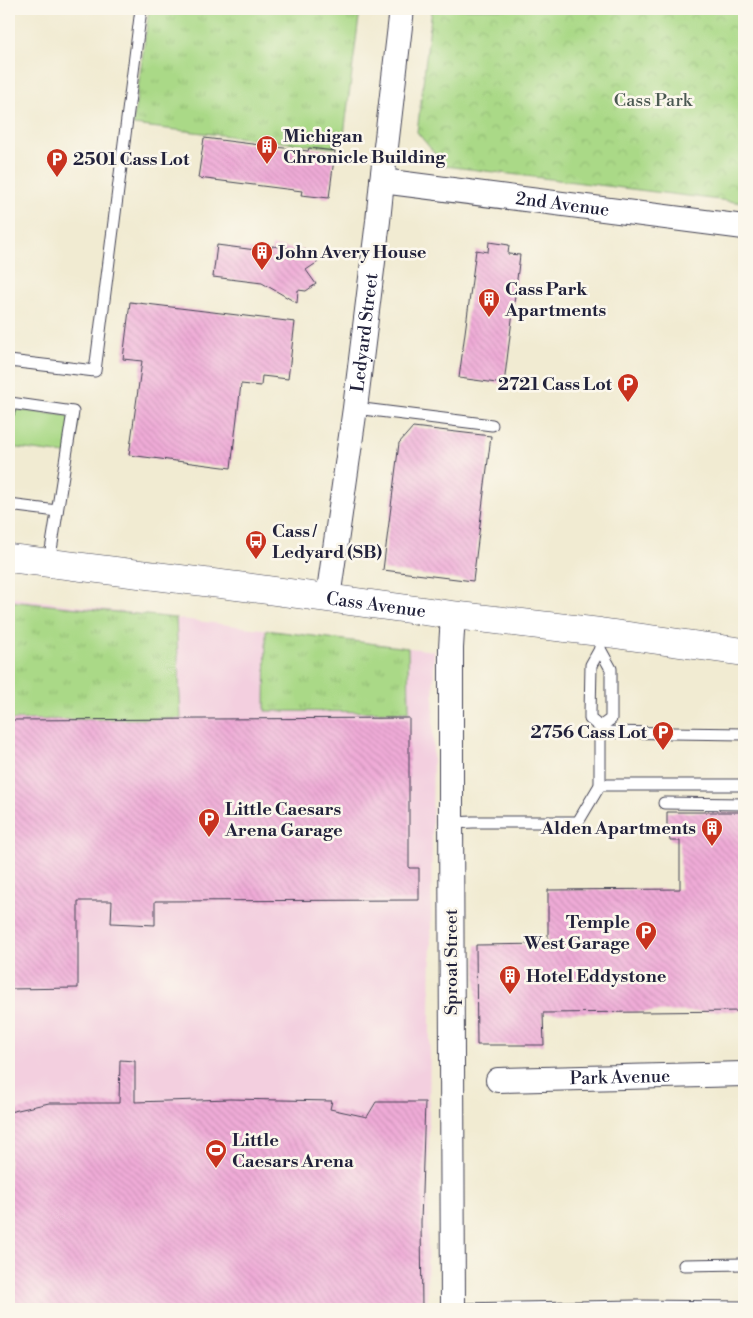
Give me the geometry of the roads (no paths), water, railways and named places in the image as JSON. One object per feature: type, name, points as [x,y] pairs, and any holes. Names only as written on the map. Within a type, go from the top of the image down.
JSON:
[{"type":"street","name":"Ledyard Street","points":[[328,598],[355,408],[402,9]]},
{"type":"street","name":"2nd Avenue","points":[[382,181],[744,227]]},
{"type":"street","name":"Cass Avenue","points":[[9,558],[454,615],[600,641],[744,652]]},
{"type":"street","name":"Sproat Street","points":[[453,1309],[451,823],[452,648],[454,615]]},
{"type":"street","name":"Park Avenue","points":[[498,1080],[744,1074]]},
{"type":"lane","points":[[9,361],[95,371],[141,9]]},
{"type":"lane","points":[[9,412],[10,403],[73,412],[49,563]]},
{"type":"lane","points":[[355,408],[492,425]]},
{"type":"lane","points":[[9,505],[57,511]]},
{"type":"lane","points":[[451,823],[578,822],[600,785],[600,730],[590,719],[590,713],[591,665],[600,641]]},
{"type":"lane","points":[[600,641],[611,669],[612,695],[611,719],[600,730]]},
{"type":"lane","points":[[600,730],[744,734]]},
{"type":"lane","points":[[600,785],[744,785]]},
{"type":"lane","points":[[664,804],[744,804]]},
{"type":"lane","points":[[684,1265],[744,1264]]},
{"type":"lane","points":[[453,1309],[744,1307]]},
{"type":"place","name":"Michigan Chronicle Building","points":[[267,165]]},
{"type":"place","name":"2501 Cass Lot","points":[[57,178]]},
{"type":"place","name":"John Avery House","points":[[262,271]]},
{"type":"place","name":"Cass Park Apartments","points":[[489,318]]},
{"type":"place","name":"2721 Cass Lot","points":[[628,403]]},
{"type":"place","name":"Cass / Ledyard (SB)","points":[[256,560]]},
{"type":"place","name":"2756 Cass Lot","points":[[663,751]]},
{"type":"place","name":"Little Caesars Arena Garage","points":[[209,838]]},
{"type":"place","name":"Alden Apartments","points":[[712,847]]},
{"type":"place","name":"Temple West Garage","points":[[646,951]]},
{"type":"place","name":"Hotel Eddystone","points":[[510,995]]},
{"type":"place","name":"Little Caesars Arena","points":[[216,1169]]},
{"type":"park label","name":"Cass Park","points":[[653,100]]}]
